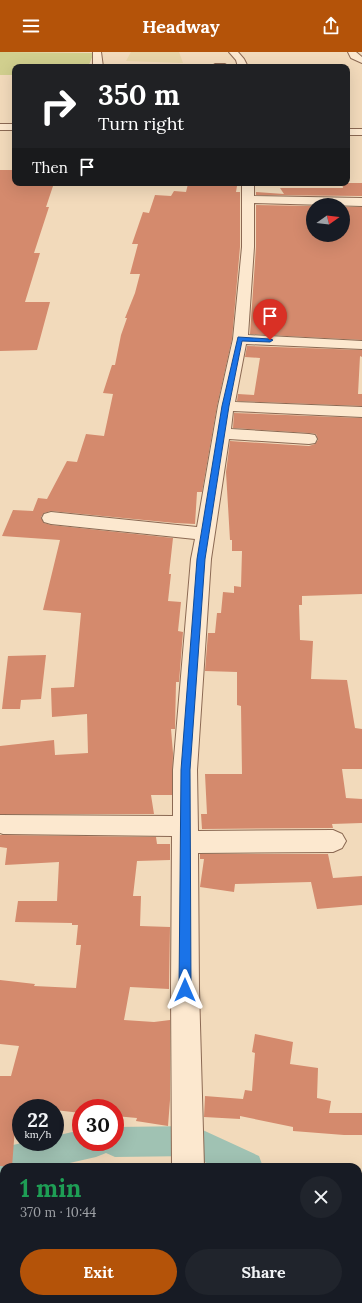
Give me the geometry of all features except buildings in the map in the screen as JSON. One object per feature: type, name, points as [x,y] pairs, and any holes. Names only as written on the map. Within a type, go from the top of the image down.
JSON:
[{"type":"street","points":[[97,52],[98,64]]},
{"type":"street","points":[[233,52],[240,59],[242,64]]},
{"type":"street","points":[[352,52],[354,56],[362,60]]},
{"type":"street","points":[[0,127],[12,127]]},
{"type":"street","points":[[350,132],[362,132]]},
{"type":"street","points":[[248,195],[353,207]]},
{"type":"street","points":[[248,195],[306,207]]},
{"type":"street","points":[[188,1163],[185,990],[186,770],[201,559],[226,406],[240,339],[248,247],[248,195]]},
{"type":"street","points":[[240,339],[362,345]]},
{"type":"street","points":[[226,406],[362,412]]},
{"type":"street","points":[[222,433],[310,439]]},
{"type":"street","points":[[51,518],[205,534]]},
{"type":"street","points":[[3,824],[333,840]]},
{"type":"shaded area","points":[[0,52],[94,53],[89,64],[12,64],[12,75],[0,75]]},
{"type":"shaded area","points":[[131,52],[179,52],[183,63],[126,61]]},
{"type":"waterway","points":[[124,1142],[194,1141],[240,1163]]},
{"type":"waterway","points":[[0,1163],[72,1147]]},
{"type":"route","points":[[185,990],[186,770],[201,559],[226,406],[240,339],[270,340]]}]
